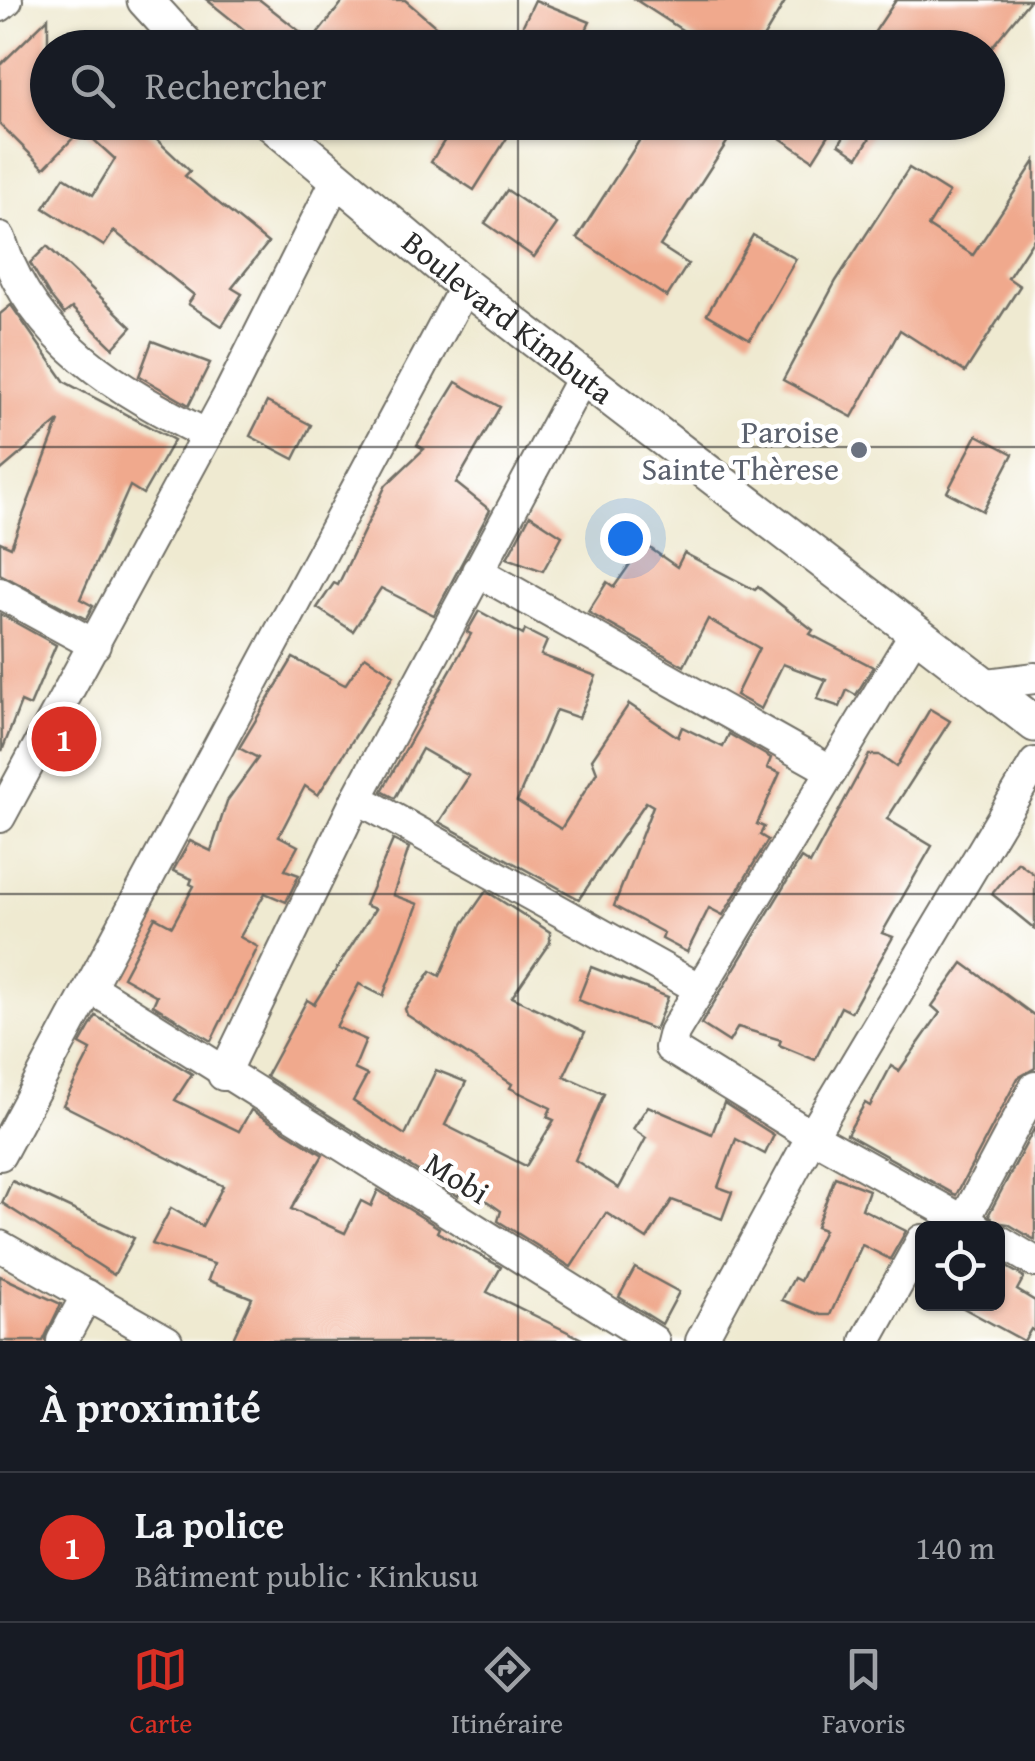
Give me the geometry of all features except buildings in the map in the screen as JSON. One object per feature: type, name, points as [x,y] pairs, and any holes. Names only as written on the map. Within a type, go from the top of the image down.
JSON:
[{"type":"street","points":[[0,6],[7,0]]},
{"type":"street","points":[[145,0],[172,30]]},
{"type":"street","name":"Boulevard Kimbuta","points":[[290,140],[465,286],[1035,724]]},
{"type":"street","points":[[0,818],[207,435],[336,181]]},
{"type":"street","points":[[0,238],[28,294],[64,342],[105,380],[207,435]]},
{"type":"street","points":[[0,1155],[465,286]]},
{"type":"street","points":[[223,1075],[357,798],[584,374]]},
{"type":"street","points":[[478,571],[832,771]]},
{"type":"street","points":[[0,593],[95,645]]},
{"type":"street","points":[[915,633],[674,1032],[670,1048],[953,1221],[1035,1086]]},
{"type":"street","points":[[987,684],[1035,678]]},
{"type":"street","points":[[700,1341],[812,1136],[1035,763]]},
{"type":"street","points":[[357,798],[700,990]]},
{"type":"street","name":"Mobi","points":[[91,988],[223,1075],[654,1341]]},
{"type":"street","points":[[1005,1244],[1035,1262]]},
{"type":"street","points":[[0,1246],[167,1341]]},
{"type":"street","points":[[866,1341],[915,1253]]},
{"type":"street","points":[[62,1341],[87,1294]]},
{"type":"place","name":"Paroise Sainte Thèrese","points":[[859,450]]},
{"type":"place","name":"La police","points":[[64,739]]}]
